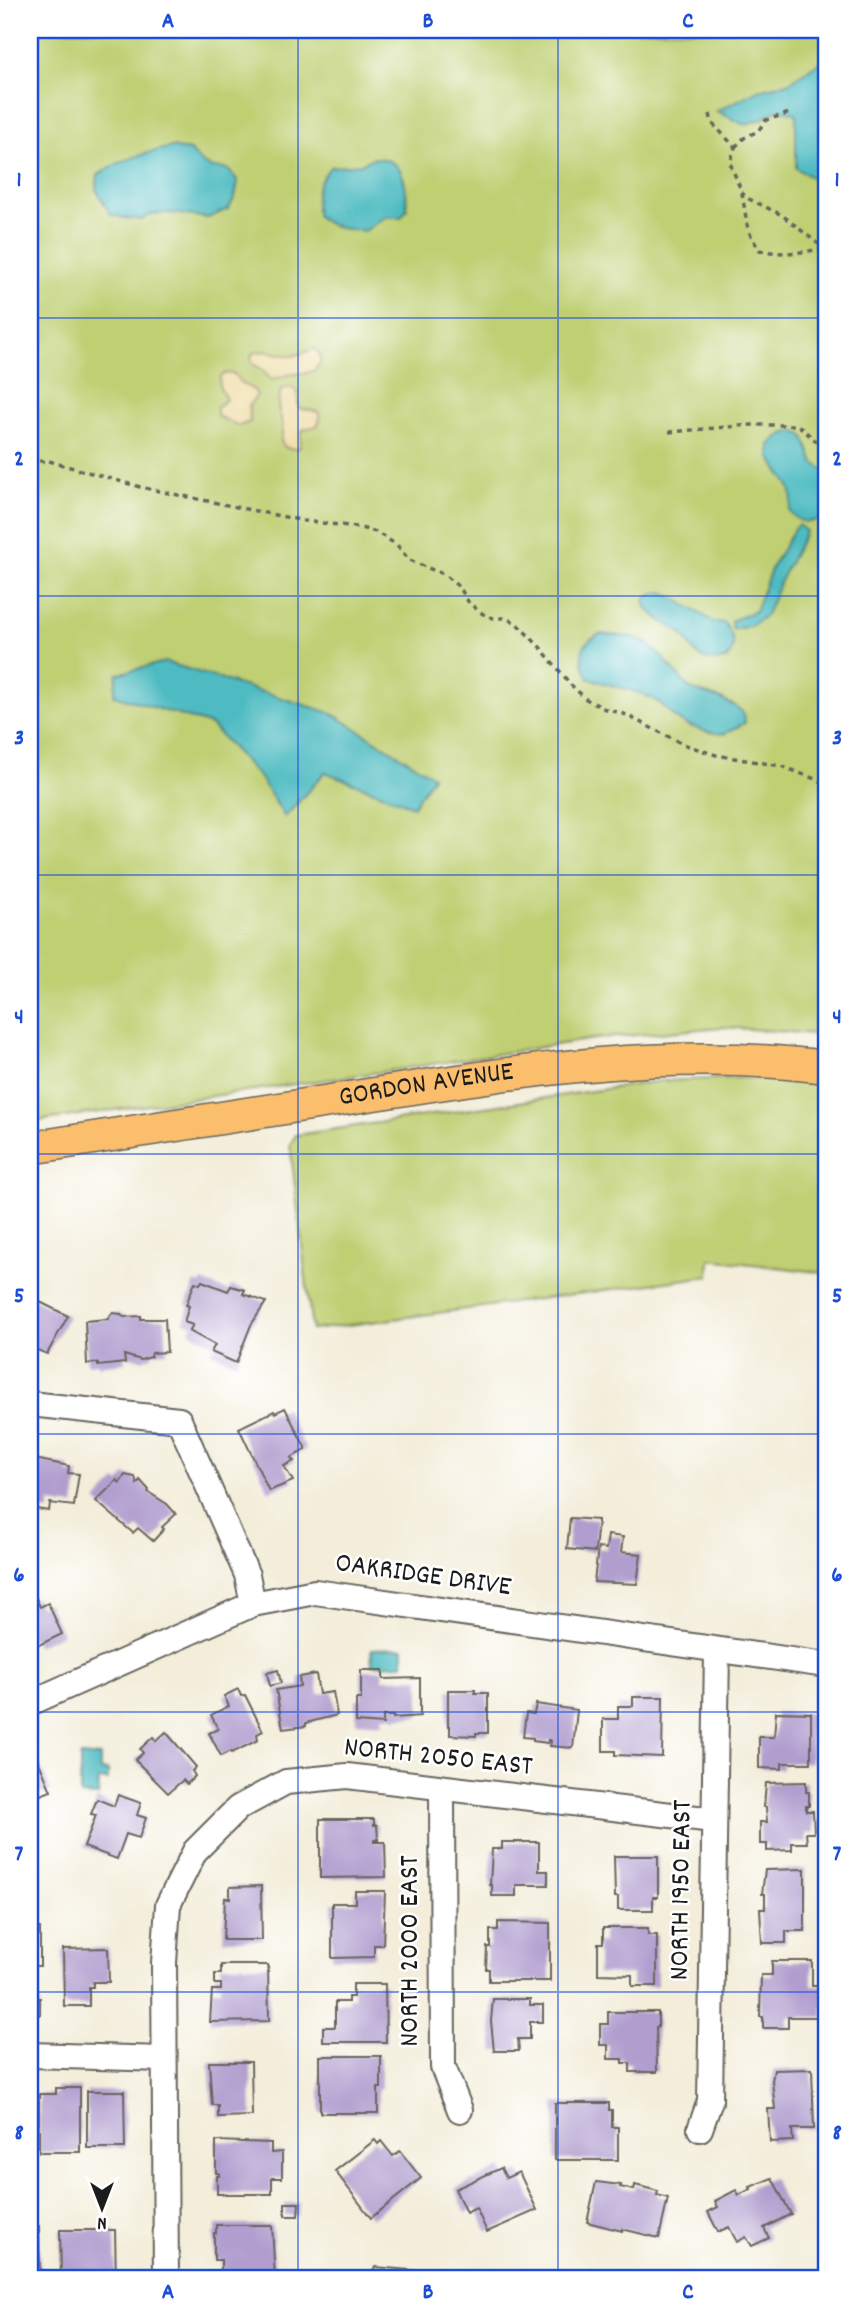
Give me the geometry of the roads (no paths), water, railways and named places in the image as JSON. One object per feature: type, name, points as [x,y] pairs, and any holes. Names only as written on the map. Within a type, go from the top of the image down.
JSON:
[{"type":"main road","name":"GORDON AVENUE","points":[[30,1148],[524,1070],[710,1058],[826,1067]]},
{"type":"street","points":[[30,1404],[179,1420],[247,1575],[253,1604]]},
{"type":"street","name":"OAKRIDGE DRIVE","points":[[30,1703],[253,1604],[315,1592],[826,1665]]},
{"type":"street","name":"NORTH 1950 EAST","points":[[699,2129],[710,2102],[717,1650]]},
{"type":"street","name":"NORTH 2050 EAST","points":[[166,2279],[164,1963],[168,1905],[195,1851],[238,1808],[286,1782],[347,1776],[713,1820]]},
{"type":"street","name":"NORTH 2000 EAST","points":[[442,1788],[443,2067],[460,2110]]},
{"type":"street","points":[[30,2055],[164,2059]]},
{"type":"water","points":[[826,58],[826,171],[811,177],[796,168],[796,113],[778,109],[762,119],[744,125],[717,111],[758,90],[788,83]]},
{"type":"water","points":[[172,147],[190,151],[203,164],[213,168],[228,169],[238,181],[235,197],[228,209],[208,218],[172,213],[152,214],[141,220],[110,214],[96,189],[98,175],[124,161]]},
{"type":"water","points":[[373,158],[392,162],[402,174],[407,210],[401,217],[385,217],[365,231],[332,225],[316,215],[317,189],[330,167],[361,164]]},
{"type":"water","points":[[795,431],[804,436],[814,463],[826,471],[826,517],[810,522],[798,519],[789,511],[790,487],[771,456],[770,445],[781,435]]},
{"type":"water","points":[[798,525],[806,531],[766,615],[752,625],[733,630],[731,621],[755,611],[772,567]]},
{"type":"water","points":[[660,592],[714,622],[724,623],[733,641],[727,659],[713,661],[700,657],[682,635],[646,608],[646,599]]},
{"type":"water","points":[[600,634],[634,637],[646,642],[690,689],[737,707],[744,714],[745,723],[724,734],[708,732],[687,725],[660,703],[643,694],[589,679],[583,665],[582,653],[587,642]]},
{"type":"water","points":[[165,662],[331,713],[433,776],[413,806],[325,772],[285,817],[260,778],[211,725],[114,695],[117,674]]},
{"type":"water","points":[[403,1648],[403,1664],[372,1665],[371,1649]]},
{"type":"water","points":[[80,1756],[100,1756],[100,1770],[108,1771],[108,1780],[99,1780],[98,1796],[80,1795]]}]
